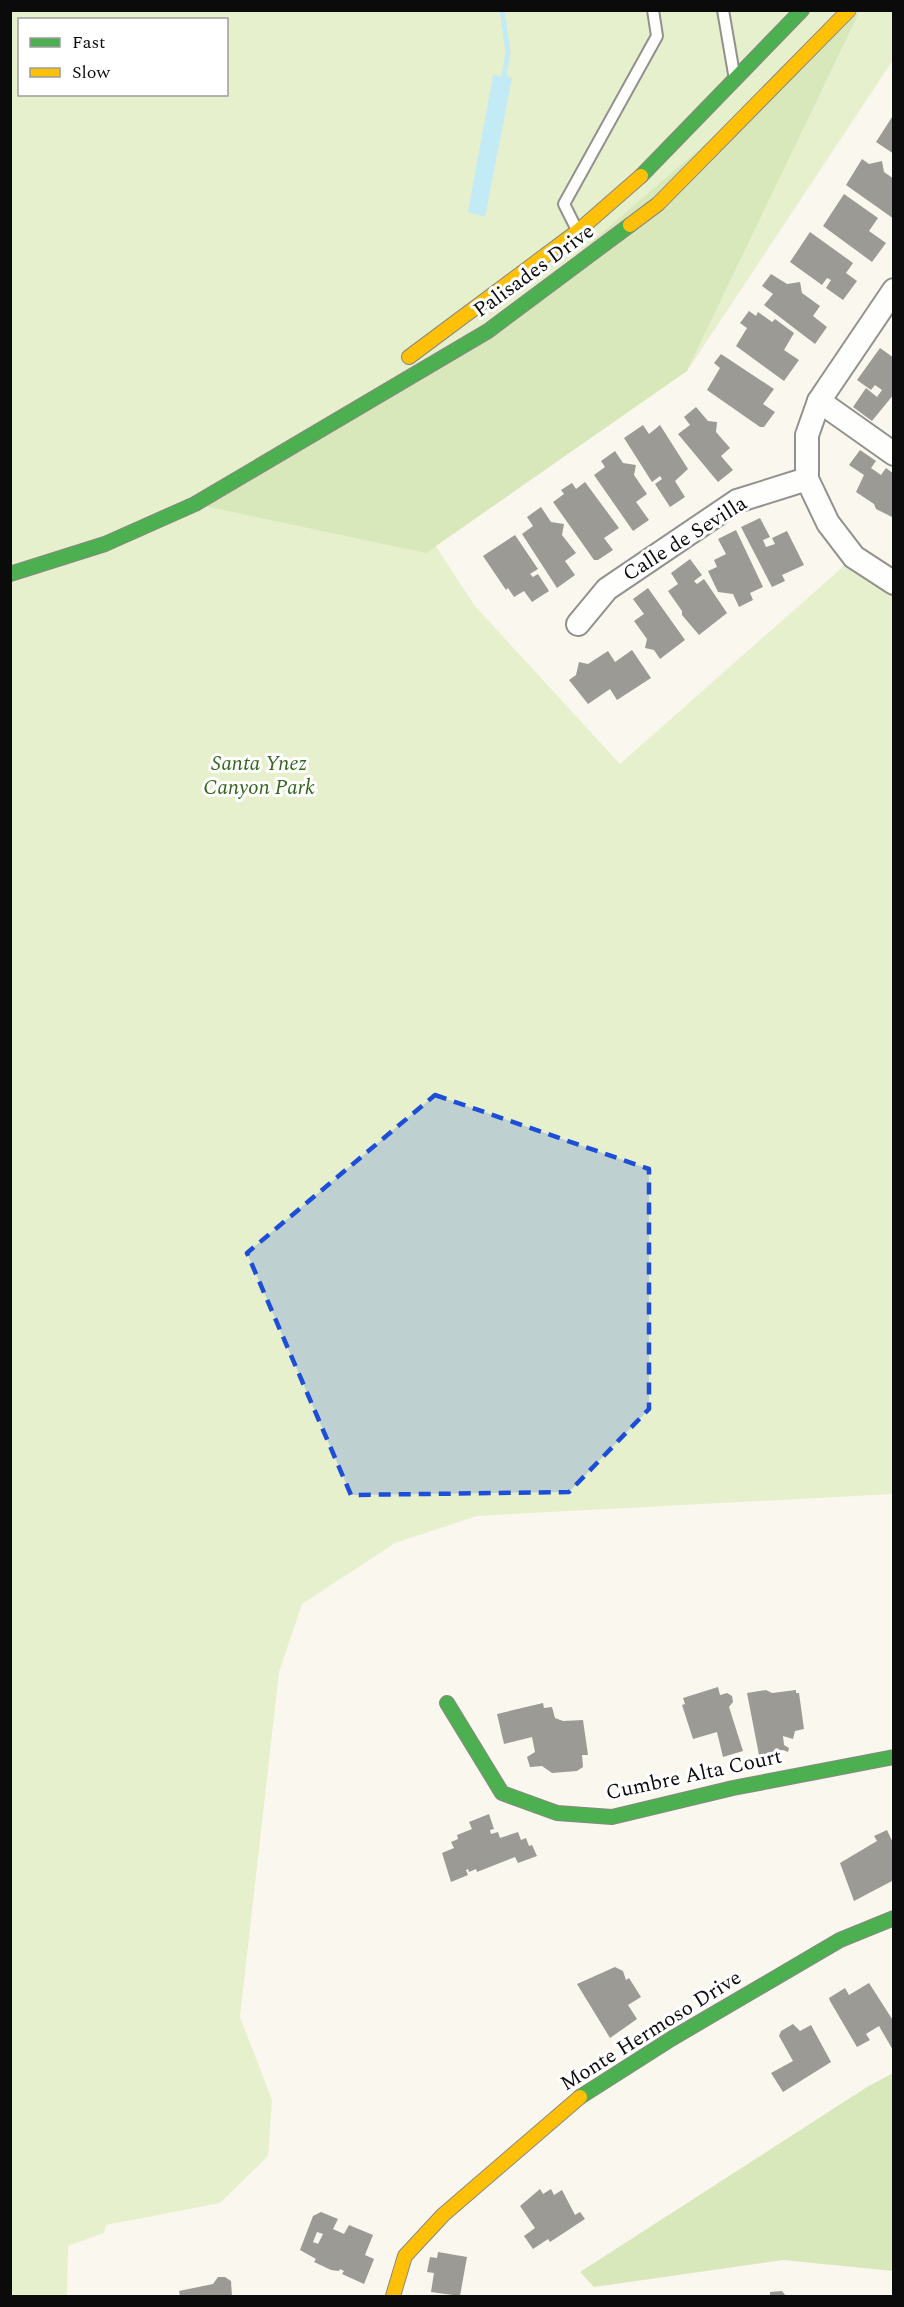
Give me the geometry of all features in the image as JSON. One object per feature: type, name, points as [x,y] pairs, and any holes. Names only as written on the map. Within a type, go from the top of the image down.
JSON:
[{"type":"street","name":"Palisades Drive","points":[[397,365],[578,231],[623,194],[802,10]]},
{"type":"street","name":"Palisades Drive","points":[[10,574],[105,544],[195,504],[488,331],[618,236],[687,178],[849,10]]},
{"type":"street","points":[[894,290],[819,401],[807,435],[807,479],[828,523],[854,557],[894,583]]},
{"type":"street","name":"Palisades Drive","points":[[195,504],[369,385]]},
{"type":"street","points":[[819,401],[894,454]]},
{"type":"street","name":"Calle de Sevilla","points":[[578,624],[607,589],[737,501],[807,479]]},
{"type":"street","name":"Cumbre Alta Court","points":[[447,1703],[502,1793],[556,1813],[612,1817],[734,1788],[894,1757]]},
{"type":"street","name":"Monte Hermoso Drive","points":[[393,2296],[405,2256],[443,2215],[585,2093],[671,2039],[840,1940],[894,1918]]},
{"type":"lane","points":[[578,231],[564,204],[657,36],[653,10]]},
{"type":"lane","points":[[723,10],[735,80]]},
{"type":"highlighted area","points":[[435,1095],[649,1169],[649,1409],[569,1492],[351,1495],[247,1253]]},
{"type":"green space","name":"Santa Ynez Canyon Park","points":[[11,11],[849,11],[739,125],[359,429],[475,606],[620,764],[854,557],[893,583],[893,1494],[477,1516],[395,1543],[302,1604],[279,1672],[240,2017],[272,2100],[268,2156],[220,2203],[106,2225],[104,2233],[68,2246],[67,2296],[11,2296]]},
{"type":"green space","points":[[860,11],[893,11],[893,60],[687,371]]},
{"type":"green space","points":[[860,11],[687,371],[426,553],[195,504],[488,331]]},
{"type":"green space","points":[[893,2073],[893,2271],[783,2260],[594,2287],[580,2272],[867,2087]]},
{"type":"water","points":[[493,75],[512,78],[485,217],[468,212]]},
{"type":"building","points":[[894,114],[894,154],[876,142]]},
{"type":"building","points":[[862,159],[869,164],[882,161],[884,172],[894,179],[894,219],[846,185]]},
{"type":"building","points":[[844,194],[878,218],[869,231],[886,243],[872,262],[823,226]]},
{"type":"building","points":[[810,232],[853,263],[846,273],[857,281],[843,300],[826,288],[831,280],[827,278],[822,285],[790,262]]},
{"type":"building","points":[[771,274],[787,284],[800,282],[802,293],[820,306],[813,316],[827,327],[815,344],[764,305],[773,294],[762,286]]},
{"type":"building","points":[[749,311],[756,316],[758,312],[772,322],[775,319],[794,333],[784,350],[799,360],[784,381],[736,346],[747,328],[740,323]]},
{"type":"building","points":[[880,348],[894,358],[894,394],[872,421],[853,407],[866,388],[877,397],[882,390],[875,385],[871,390],[857,380]]},
{"type":"building","points":[[721,354],[774,389],[763,404],[775,412],[764,427],[760,427],[707,390],[720,368],[714,363]]},
{"type":"building","points":[[696,407],[708,421],[717,422],[716,432],[730,448],[721,456],[733,470],[718,482],[678,434],[690,425],[684,417]]},
{"type":"building","points":[[643,425],[649,434],[660,425],[688,469],[675,481],[685,497],[670,507],[655,484],[662,479],[660,476],[652,482],[624,438]]},
{"type":"building","points":[[860,450],[876,461],[871,468],[881,475],[886,468],[894,474],[894,518],[876,509],[874,504],[856,492],[864,475],[849,465]]},
{"type":"building","points":[[615,451],[623,463],[636,465],[634,475],[647,494],[636,502],[649,520],[633,531],[594,475],[605,467],[601,461]]},
{"type":"building","points":[[585,482],[619,528],[604,538],[613,550],[598,560],[594,560],[553,502],[564,494],[561,490],[572,483],[576,489]]},
{"type":"building","points":[[541,507],[551,522],[564,524],[562,535],[576,553],[565,561],[575,575],[557,588],[522,534],[533,526],[527,517]]},
{"type":"building","points":[[760,518],[770,537],[763,540],[766,547],[775,544],[772,538],[787,531],[804,565],[782,575],[785,581],[772,587],[741,527]]},
{"type":"building","points":[[736,530],[763,587],[750,593],[753,600],[739,607],[733,594],[718,592],[708,571],[717,567],[714,560],[726,554],[718,539]]},
{"type":"building","points":[[515,535],[538,569],[530,574],[533,577],[538,574],[549,591],[532,602],[524,591],[514,597],[508,588],[506,590],[483,556]]},
{"type":"building","points":[[690,559],[702,575],[694,581],[697,584],[704,579],[727,613],[699,635],[682,615],[682,611],[668,591],[678,584],[671,573]]},
{"type":"building","points":[[648,588],[685,640],[660,659],[654,650],[645,648],[647,639],[634,621],[644,614],[633,599]]},
{"type":"building","points":[[632,650],[651,678],[617,700],[610,689],[588,704],[569,680],[576,675],[579,662],[588,664],[608,651],[615,662]]},
{"type":"building","points":[[718,1687],[720,1695],[727,1693],[732,1696],[733,1702],[729,1707],[743,1751],[723,1757],[717,1732],[693,1739],[682,1705],[685,1704],[683,1698]]},
{"type":"building","points":[[766,1690],[772,1693],[796,1690],[796,1693],[799,1693],[804,1729],[795,1731],[793,1739],[783,1736],[784,1745],[789,1748],[788,1752],[783,1750],[759,1755],[747,1693]]},
{"type":"building","points":[[543,1703],[544,1708],[552,1707],[555,1718],[563,1721],[583,1720],[588,1755],[582,1755],[583,1767],[577,1771],[552,1773],[542,1766],[530,1767],[527,1757],[535,1752],[532,1737],[504,1744],[497,1714]]},
{"type":"building","points":[[489,1814],[494,1829],[490,1830],[491,1834],[498,1832],[500,1838],[518,1832],[521,1840],[526,1838],[529,1846],[532,1845],[537,1856],[518,1863],[515,1857],[477,1872],[476,1869],[469,1872],[468,1869],[466,1870],[468,1875],[451,1882],[442,1853],[454,1848],[451,1842],[458,1839],[457,1835],[472,1829],[469,1822]]},
{"type":"building","points":[[887,1830],[894,1845],[894,1886],[892,1881],[854,1901],[840,1863],[877,1841],[874,1836]]},
{"type":"building","points":[[615,1967],[623,1971],[626,1980],[629,1978],[641,1997],[628,2005],[637,2019],[610,2038],[577,1984]]},
{"type":"building","points":[[869,1983],[894,2022],[894,2052],[879,2026],[866,2034],[870,2040],[857,2047],[830,2001],[829,1998],[845,1988],[849,1995]]},
{"type":"building","points":[[793,2024],[800,2031],[811,2025],[831,2062],[783,2092],[771,2073],[793,2061],[779,2036],[781,2031]]},
{"type":"building","points":[[540,2189],[543,2194],[551,2189],[554,2195],[562,2190],[575,2215],[580,2212],[585,2219],[550,2242],[548,2239],[533,2249],[524,2236],[535,2228],[520,2206]]},
{"type":"building","points":[[321,2212],[338,2219],[333,2229],[344,2234],[349,2225],[373,2235],[365,2255],[374,2259],[364,2284],[342,2274],[344,2271],[340,2269],[339,2271],[331,2270],[314,2262],[316,2259],[300,2250],[313,2216]],"holes":[[[317,2232],[323,2234],[318,2244],[313,2242]]]},
{"type":"building","points":[[438,2252],[467,2257],[460,2296],[431,2292],[434,2273],[427,2272],[430,2257],[437,2258]]},
{"type":"building","points":[[218,2277],[225,2277],[231,2281],[232,2296],[180,2296],[179,2291],[213,2284]]},
{"type":"building","points":[[782,2291],[786,2296],[770,2296],[770,2292]]},
{"type":"waterway","points":[[502,10],[508,52],[503,83]]},
{"type":"traffic: fast","points":[[641,176],[802,10]]},
{"type":"traffic: fast","points":[[10,574],[105,544],[195,504],[488,331],[630,225]]},
{"type":"traffic: fast","points":[[447,1703],[502,1793],[557,1813],[612,1817],[733,1788],[894,1757]]},
{"type":"traffic: fast","points":[[580,2097],[671,2039],[840,1940],[894,1918]]},
{"type":"traffic: slow","points":[[630,225],[658,204],[849,10]]},
{"type":"traffic: slow","points":[[409,357],[578,231],[641,176]]},
{"type":"traffic: slow","points":[[393,2296],[405,2256],[443,2215],[580,2097]]}]
